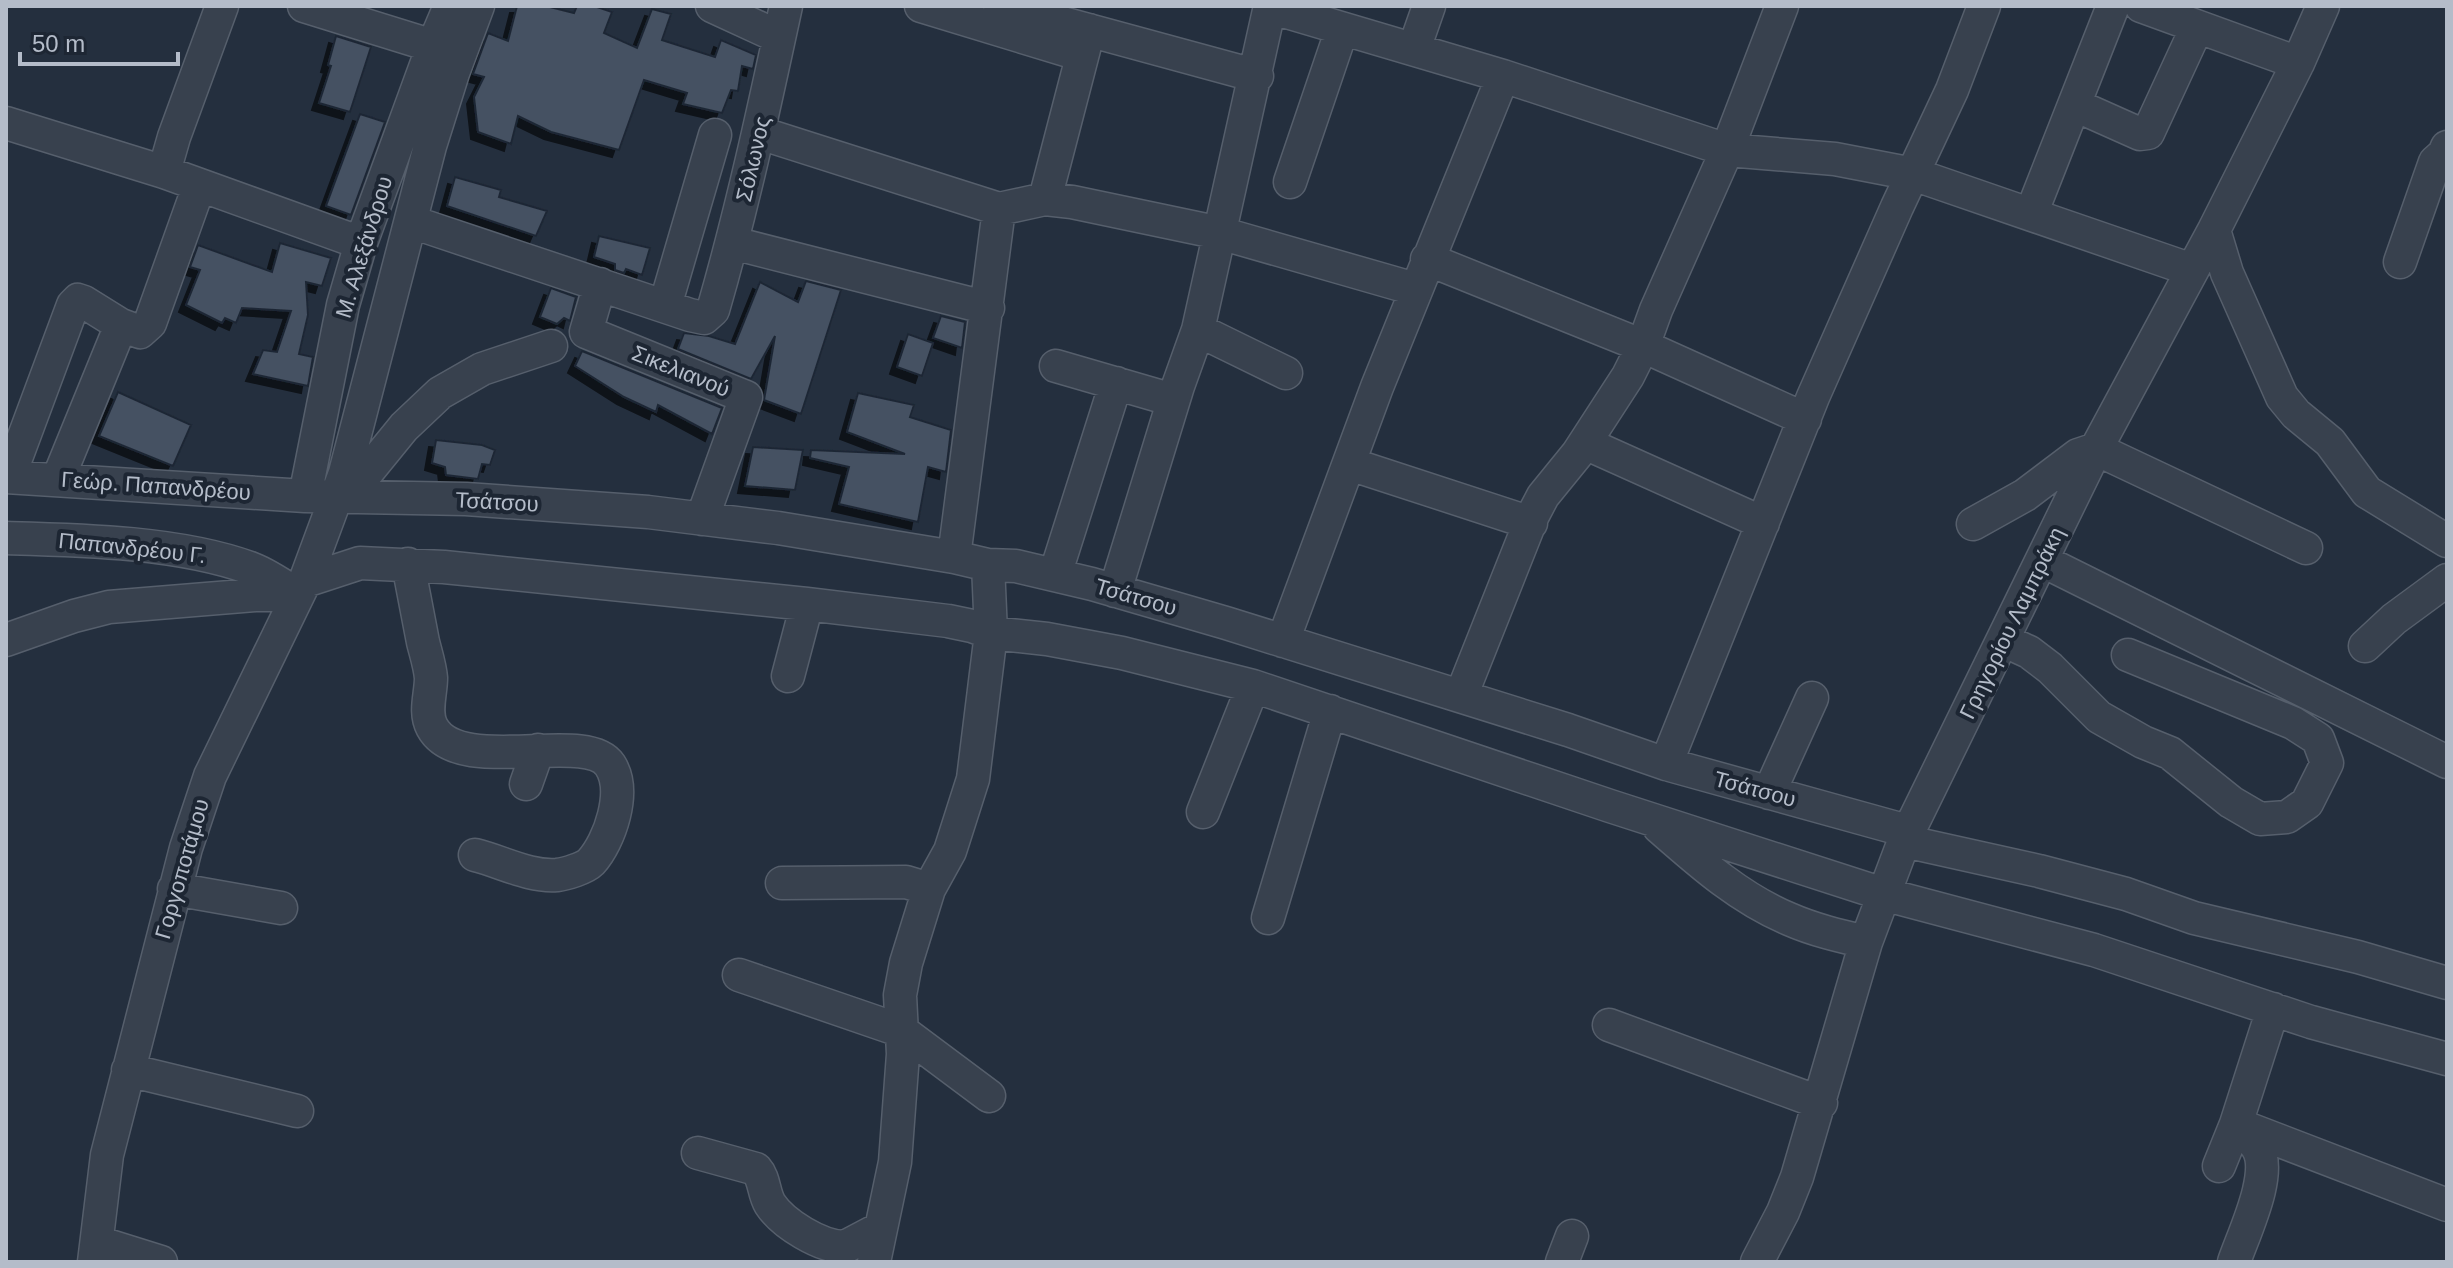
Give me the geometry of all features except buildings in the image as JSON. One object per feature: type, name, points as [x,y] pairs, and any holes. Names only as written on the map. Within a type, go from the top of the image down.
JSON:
[{"type":"street","points":[[164,172],[222,6]]},
{"type":"street","points":[[304,6],[433,46]]},
{"type":"street","name":"Μ. Αλεξάνδρου","points":[[320,497],[343,305],[361,243],[450,6]]},
{"type":"street","name":"Μ. Αλεξάνδρου","points":[[320,497],[363,408],[430,146],[478,6]]},
{"type":"street","points":[[712,6],[783,22]]},
{"type":"street","points":[[921,6],[972,14],[1086,42],[1257,76]]},
{"type":"street","points":[[1000,6],[1086,42]]},
{"type":"street","points":[[1115,591],[1173,400],[1198,330],[1257,76],[1270,6],[1503,76],[1727,150],[1835,159],[1913,174],[2192,270]]},
{"type":"street","points":[[1414,49],[1429,6]]},
{"type":"street","points":[[1461,696],[1543,496],[1585,443],[1628,376],[1643,346],[1727,150],[1782,6]]},
{"type":"street","points":[[1666,764],[1805,419],[1952,90],[1984,6]]},
{"type":"street","points":[[2031,214],[2113,6]]},
{"type":"street","points":[[2141,6],[2298,63]]},
{"type":"street","name":"Γρηγορίου Λαμπράκη","points":[[1757,1262],[1783,1212],[1821,1103],[1866,942],[1907,837],[2096,449],[2214,230],[2298,63],[2323,6]]},
{"type":"street","name":"Σόλωνος","points":[[665,306],[704,318],[713,310],[759,140],[783,22]]},
{"type":"street","points":[[2075,105],[2140,134],[2148,133],[2197,27]]},
{"type":"street","points":[[1290,182],[1342,29]]},
{"type":"street","points":[[1045,199],[1086,42]]},
{"type":"street","points":[[1283,641],[1415,289],[1503,76]]},
{"type":"street","points":[[6,123],[164,172],[361,243]]},
{"type":"street","points":[[412,222],[665,306],[705,132],[759,140],[999,209],[1045,199],[1220,233],[1415,289]]},
{"type":"street","points":[[2400,262],[2435,162],[2447,147]]},
{"type":"street","points":[[7,477],[73,305],[78,300],[84,302],[121,325],[140,332],[150,323],[199,186]]},
{"type":"street","points":[[954,557],[999,209]]},
{"type":"street","points":[[2214,230],[2227,273],[2282,397],[2296,414],[2330,442],[2367,492],[2447,541]]},
{"type":"street","points":[[733,243],[988,308]]},
{"type":"street","points":[[1427,259],[1643,346],[1805,419]]},
{"type":"street","name":"Σικελιανού","points":[[600,284],[586,332],[746,397],[702,519]]},
{"type":"street","points":[[58,479],[121,325]]},
{"type":"street","points":[[1198,330],[1286,373]]},
{"type":"street","points":[[320,497],[360,481],[404,427],[440,393],[482,369],[551,346]]},
{"type":"street","points":[[1056,366],[1173,400]]},
{"type":"street","points":[[1055,575],[1116,383]]},
{"type":"street","points":[[1585,443],[1763,523]]},
{"type":"street","points":[[1973,524],[2025,495],[2078,455],[2096,449],[2306,548]]},
{"type":"street","points":[[1350,464],[1531,523]]},
{"type":"street","name":"Γεώρ. Παπανδρέου","points":[[7,477],[320,497]]},
{"type":"street","name":"Τσάτσου","points":[[320,497],[466,499],[648,512],[778,528],[988,565],[1016,566],[1115,591],[1283,641],[1666,764],[1907,837],[2126,894],[2194,918],[2358,957],[2447,983]]},
{"type":"street","name":"Γοργοποτάμου","points":[[95,1252],[107,1155],[174,889],[210,776],[302,588],[320,497]]},
{"type":"street","name":"Παπανδρέου Γ.","points":[[6,538],[62,539],[217,558],[302,588]]},
{"type":"street","points":[[2043,561],[2447,762]]},
{"type":"street","points":[[6,640],[109,607],[302,588],[360,563],[535,575],[948,621],[991,633],[1047,639],[1122,653],[1253,686],[1883,894],[2094,950],[2357,1036],[2447,1059]]},
{"type":"street","points":[[408,564],[431,678],[428,711],[432,727],[441,737],[461,748],[483,752],[596,755],[610,765],[618,798],[614,822],[590,863],[561,875],[535,875],[475,855]]},
{"type":"street","points":[[874,1262],[895,1162],[902,1069],[900,995],[906,963],[929,889],[950,851],[973,779],[991,633],[988,565]]},
{"type":"street","points":[[2365,646],[2394,619],[2447,580]]},
{"type":"street","points":[[788,676],[807,604]]},
{"type":"street","points":[[2003,640],[2029,652],[2050,668],[2099,717],[2170,753],[2231,802],[2260,819],[2287,817],[2307,803],[2327,763],[2318,739],[2293,723],[2128,655]]},
{"type":"street","points":[[1203,812],[1253,686]]},
{"type":"street","points":[[1769,793],[1812,698]]},
{"type":"street","points":[[1268,918],[1330,711]]},
{"type":"street","points":[[518,782],[530,751]]},
{"type":"street","points":[[1647,817],[1721,879],[1755,902],[1815,929],[1866,942]]},
{"type":"street","points":[[782,883],[906,882],[929,889]]},
{"type":"street","points":[[174,889],[281,908]]},
{"type":"street","points":[[739,975],[902,1031],[989,1096]]},
{"type":"street","points":[[2219,1166],[2236,1124],[2273,1009]]},
{"type":"street","points":[[1609,1025],[1821,1103]]},
{"type":"street","points":[[128,1070],[297,1111]]},
{"type":"street","points":[[2236,1124],[2447,1205]]},
{"type":"street","points":[[2234,1262],[2261,1185],[2262,1158],[2258,1147],[2236,1124]]},
{"type":"street","points":[[698,1153],[756,1169],[762,1175],[770,1205],[799,1229],[837,1247],[845,1247],[881,1228]]},
{"type":"street","points":[[95,1252],[161,1262]]}]
